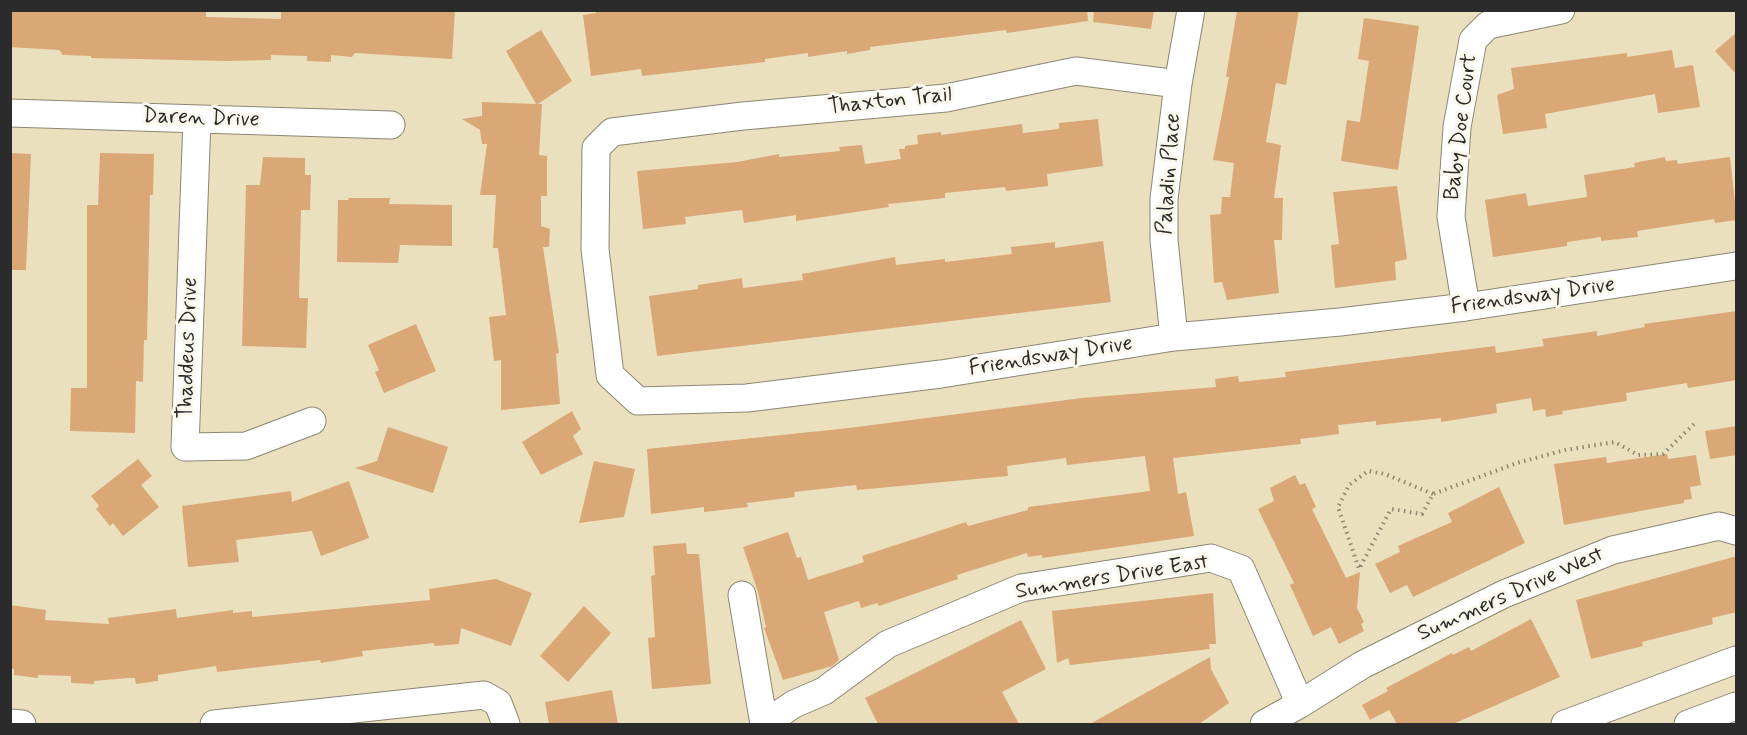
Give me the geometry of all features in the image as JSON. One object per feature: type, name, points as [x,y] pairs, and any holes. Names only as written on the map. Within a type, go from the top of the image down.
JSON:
[{"type":"street","name":"Paladin Place","points":[[1174,338],[1164,240],[1164,199],[1178,84],[1191,10]]},
{"type":"street","name":"Baby Doe Court","points":[[1466,307],[1451,217],[1457,127],[1473,40],[1488,26],[1561,10]]},
{"type":"street","name":"Thaxton Trail","points":[[603,141],[612,132],[743,116],[946,98],[1076,71],[1178,84]]},
{"type":"street","name":"Daren Drive","points":[[10,113],[391,125]]},
{"type":"street","name":"Thaddeus Drive","points":[[197,119],[185,447],[246,446],[312,421]]},
{"type":"street","name":"Friendsway Drive","points":[[603,141],[596,148],[595,249],[610,375],[638,401],[770,395],[941,374],[1174,338],[1466,307],[1737,266]]},
{"type":"street","name":"Summers Drive West","points":[[1264,724],[1362,665],[1494,599],[1613,550],[1719,526],[1737,531]]},
{"type":"street","name":"Summers Drive East","points":[[742,595],[764,724],[794,704],[825,691],[888,644],[1021,588],[1211,558],[1241,569],[1300,704]]},
{"type":"street","points":[[1565,724],[1737,660]]},
{"type":"street","points":[[221,724],[484,695],[502,714]]},
{"type":"street","points":[[1688,724],[1737,706]]},
{"type":"street","points":[[10,723],[22,724]]},
{"type":"path","points":[[1433,494],[1385,474],[1368,471],[1349,484],[1338,507],[1359,569],[1391,509],[1422,514],[1433,494],[1517,463],[1565,450],[1615,442],[1638,455],[1663,454],[1694,424]]},
{"type":"building","points":[[10,10],[206,10],[206,17],[281,19],[281,10],[455,10],[452,59],[355,53],[352,57],[331,55],[331,62],[307,61],[307,56],[271,55],[271,60],[227,61],[91,58],[91,56],[63,55],[59,50],[10,47]]},
{"type":"building","points":[[596,10],[1087,10],[1088,21],[1007,33],[1006,30],[870,47],[870,50],[847,54],[847,51],[808,57],[808,53],[765,59],[765,62],[642,76],[641,69],[591,76],[583,15],[596,13]]},
{"type":"building","points":[[1094,10],[1154,10],[1151,29],[1093,22]]},
{"type":"building","points":[[1237,10],[1299,10],[1286,85],[1276,83],[1266,142],[1281,145],[1274,198],[1283,198],[1282,240],[1274,240],[1279,293],[1227,300],[1222,282],[1214,283],[1210,215],[1221,214],[1222,197],[1230,197],[1234,163],[1213,160],[1229,77],[1226,77]]},
{"type":"building","points":[[1364,18],[1419,26],[1398,170],[1341,161],[1347,120],[1360,122],[1369,61],[1358,59]]},
{"type":"building","points":[[541,30],[572,81],[538,104],[542,104],[539,155],[547,156],[547,196],[541,196],[541,226],[550,229],[549,247],[543,247],[559,353],[556,354],[560,404],[501,410],[501,360],[494,361],[489,317],[506,315],[498,248],[493,248],[496,195],[480,195],[487,144],[482,144],[480,130],[462,119],[482,116],[482,102],[536,104],[506,51]]},
{"type":"building","points":[[1737,32],[1737,75],[1715,51]]},
{"type":"building","points":[[1672,50],[1675,68],[1693,65],[1700,107],[1658,113],[1655,94],[1545,114],[1547,128],[1503,134],[1497,95],[1514,89],[1511,68],[1627,53],[1627,57]]},
{"type":"building","points":[[1098,119],[1103,166],[1047,174],[1048,186],[1006,191],[1005,187],[945,193],[945,198],[888,204],[889,207],[796,221],[796,215],[744,223],[742,210],[685,217],[686,224],[643,229],[637,171],[737,162],[779,154],[779,157],[840,151],[839,147],[862,145],[865,164],[901,159],[899,149],[918,144],[917,135],[941,132],[941,135],[1022,124],[1023,133],[1059,129],[1059,123]]},
{"type":"building","points":[[10,153],[31,154],[26,270],[10,270]]},
{"type":"building","points":[[100,153],[154,154],[153,195],[150,195],[147,340],[144,340],[143,382],[136,381],[135,433],[70,431],[71,388],[87,388],[87,205],[98,205]]},
{"type":"building","points":[[263,157],[305,158],[305,175],[311,175],[310,210],[301,210],[299,298],[308,298],[306,348],[242,346],[246,185],[260,185]]},
{"type":"building","points":[[1665,157],[1666,161],[1677,160],[1678,164],[1730,157],[1737,220],[1715,223],[1714,219],[1637,231],[1638,237],[1601,241],[1601,237],[1567,242],[1567,246],[1493,257],[1485,200],[1526,193],[1528,206],[1587,197],[1584,175],[1635,167],[1634,163]]},
{"type":"building","points":[[1397,186],[1407,259],[1395,262],[1396,280],[1335,288],[1331,245],[1339,244],[1333,192]]},
{"type":"building","points":[[390,198],[389,204],[452,205],[452,246],[400,245],[398,263],[337,262],[338,200]]},
{"type":"building","points":[[1103,241],[1111,302],[657,356],[649,296],[698,289],[698,285],[742,278],[743,288],[803,280],[802,274],[895,257],[896,265],[945,259],[945,262],[1012,254],[1011,247],[1055,242],[1055,248]]},
{"type":"building","points":[[1737,311],[1737,380],[1688,388],[1687,383],[1626,393],[1627,401],[1562,411],[1563,414],[1546,417],[1545,409],[1533,411],[1531,398],[1496,404],[1497,413],[1441,422],[1441,418],[1376,425],[1376,421],[1338,425],[1339,434],[1300,439],[1301,444],[1173,458],[1178,494],[1186,492],[1194,536],[1042,558],[1042,555],[1028,557],[1027,553],[957,575],[958,579],[879,606],[877,603],[861,608],[859,601],[824,612],[839,660],[832,666],[783,680],[764,628],[766,627],[758,592],[743,547],[788,532],[797,558],[801,557],[808,580],[864,562],[862,556],[966,522],[968,526],[1028,510],[1028,507],[1150,491],[1145,456],[1067,465],[1066,458],[1007,466],[1008,476],[857,490],[856,485],[794,492],[795,497],[747,503],[748,507],[704,512],[704,507],[651,514],[647,449],[849,428],[1082,398],[1216,387],[1215,379],[1238,376],[1239,382],[1286,377],[1285,372],[1495,346],[1496,353],[1544,346],[1542,339],[1597,331],[1597,336],[1645,327],[1644,324]]},
{"type":"building","points":[[416,324],[436,371],[384,393],[375,372],[379,370],[368,345]]},
{"type":"building","points":[[572,411],[581,429],[573,436],[583,454],[541,475],[522,442]]},
{"type":"building","points":[[1737,426],[1737,455],[1710,459],[1705,431]]},
{"type":"building","points":[[388,427],[448,447],[433,493],[355,468],[377,461]]},
{"type":"building","points":[[1667,454],[1668,459],[1696,455],[1701,485],[1690,487],[1692,499],[1684,500],[1684,503],[1564,525],[1554,464],[1606,457],[1607,463]]},
{"type":"building","points":[[138,459],[152,476],[141,485],[159,507],[123,536],[113,523],[110,526],[96,509],[99,506],[91,496]]},
{"type":"building","points":[[594,461],[635,469],[624,517],[579,523]]},
{"type":"building","points":[[1295,475],[1300,485],[1305,483],[1316,507],[1312,509],[1346,578],[1360,572],[1357,608],[1364,622],[1361,624],[1364,631],[1339,644],[1331,627],[1313,636],[1290,585],[1294,583],[1258,509],[1274,501],[1270,488]]},
{"type":"building","points":[[349,481],[369,538],[321,556],[312,531],[236,540],[239,562],[188,567],[182,506],[291,491],[292,502]]},
{"type":"building","points":[[1499,487],[1525,543],[1413,597],[1407,585],[1390,593],[1375,564],[1400,552],[1398,546],[1452,522],[1448,513]]},
{"type":"building","points":[[686,543],[687,554],[699,554],[711,684],[652,689],[648,638],[655,637],[651,576],[655,575],[653,546]]},
{"type":"building","points":[[1737,556],[1737,612],[1712,618],[1713,624],[1642,642],[1643,646],[1591,659],[1576,600]]},
{"type":"building","points":[[496,579],[532,593],[511,646],[461,628],[459,644],[434,646],[434,643],[362,651],[363,656],[321,663],[320,660],[217,672],[216,666],[158,675],[158,681],[136,684],[135,678],[94,681],[94,684],[71,683],[71,676],[38,675],[38,678],[14,675],[14,669],[10,668],[10,605],[46,610],[45,620],[109,624],[108,618],[176,609],[177,618],[233,610],[233,613],[252,611],[252,617],[430,600],[429,589]]},
{"type":"building","points":[[1213,593],[1216,644],[1209,644],[1210,649],[1070,665],[1068,658],[1057,663],[1052,611]]},
{"type":"building","points":[[584,606],[611,633],[568,682],[540,656]]},
{"type":"building","points":[[1531,619],[1560,677],[1453,724],[1397,724],[1389,710],[1370,720],[1362,705],[1388,691],[1386,688],[1452,653],[1453,655],[1469,647],[1471,651]]},
{"type":"building","points":[[1021,620],[1046,669],[1002,692],[1019,724],[878,724],[865,698]]},
{"type":"building","points":[[1210,657],[1211,669],[1229,703],[1199,724],[1090,724]]},
{"type":"building","points":[[612,690],[618,724],[549,724],[545,702]]}]
